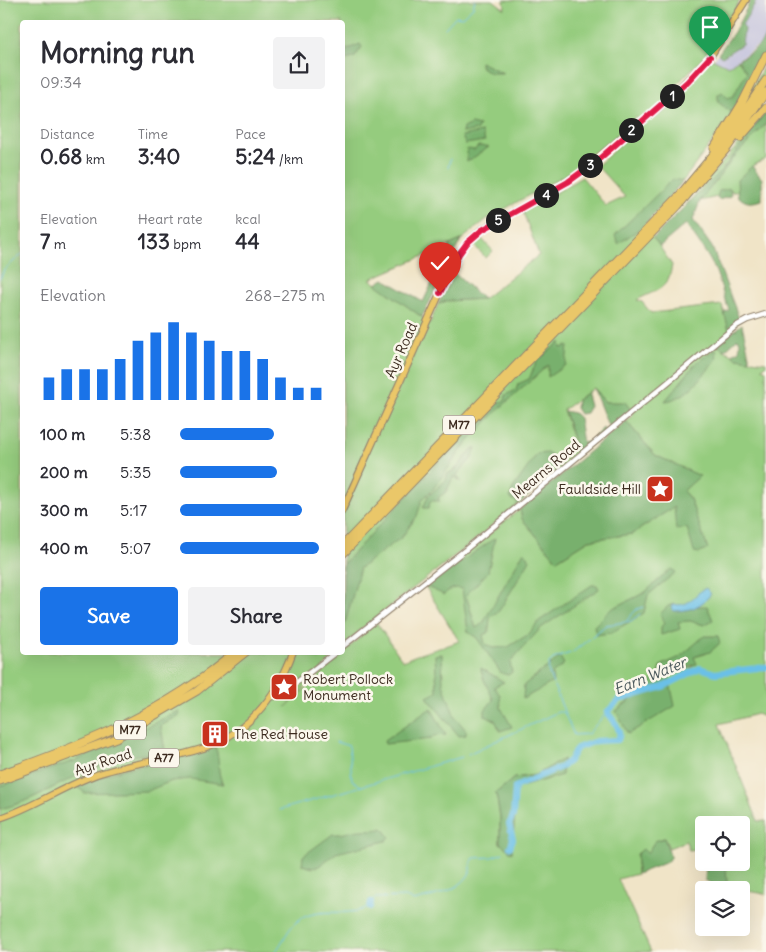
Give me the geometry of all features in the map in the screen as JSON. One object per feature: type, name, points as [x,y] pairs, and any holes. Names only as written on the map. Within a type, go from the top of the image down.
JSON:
[{"type":"highway","points":[[678,197],[734,117],[766,56]]},
{"type":"highway","name":"M77","points":[[345,543],[678,197],[723,143],[766,80]]},
{"type":"highway","name":"M77","points":[[345,553],[654,232],[728,147],[766,92]]},
{"type":"highway","points":[[654,232],[707,179],[766,108]]},
{"type":"highway","name":"M77","points":[[0,774],[72,749],[151,712],[194,685],[231,655]]},
{"type":"highway","name":"M77","points":[[0,780],[116,738],[197,691],[242,655]]},
{"type":"main road","name":"Ayr Road","points":[[345,504],[440,293],[459,254],[467,243],[482,230],[568,182],[662,104],[710,57],[746,0]]},
{"type":"main road","name":"Ayr Road","points":[[0,818],[102,772],[213,745],[249,722],[271,697],[283,678],[292,655]]},
{"type":"street","name":"Mearns Road","points":[[345,646],[465,550],[736,326],[766,314]]},
{"type":"street","points":[[271,697],[279,696],[332,655]]},
{"type":"shaded area","points":[[757,0],[766,0],[766,35],[763,42],[728,66],[714,59],[718,54],[722,57],[742,44],[742,25]]},
{"type":"green space","points":[[0,0],[493,0],[505,9],[504,0],[740,0],[726,27],[702,59],[668,93],[676,95],[712,58],[728,66],[756,49],[765,53],[729,119],[683,181],[645,225],[672,265],[668,280],[664,285],[637,300],[642,302],[651,313],[722,305],[731,333],[718,346],[737,358],[766,362],[766,365],[762,368],[766,370],[766,718],[757,714],[719,724],[758,821],[766,821],[766,894],[750,892],[750,881],[727,881],[726,871],[750,871],[750,816],[695,816],[695,849],[689,850],[686,841],[669,848],[664,838],[655,841],[647,854],[637,854],[637,874],[618,879],[651,952],[0,952]],"holes":[[[636,117],[642,124],[597,166],[625,197],[606,206],[582,177],[523,212],[539,255],[483,299],[446,301],[438,304],[430,323],[370,279],[461,240],[487,219],[586,163]],[[720,643],[705,654],[694,657],[693,667],[668,674],[628,734],[617,711],[642,691],[660,672]],[[563,760],[561,775],[517,788],[500,843],[500,817],[496,793],[514,778],[536,775]]]},
{"type":"green space","points":[[751,0],[757,0],[742,25],[744,29],[742,44],[722,57],[718,54],[734,32]]},
{"type":"green space","points":[[766,35],[765,53],[732,113],[718,102],[718,95],[722,92],[728,98],[733,96],[747,72],[738,60],[757,47]]},
{"type":"green space","points":[[360,44],[362,47],[355,57],[347,60],[345,58],[346,50]]},
{"type":"green space","points":[[480,62],[503,73],[490,73],[480,66]]},
{"type":"green space","points":[[766,62],[766,74],[738,113]]},
{"type":"green space","points":[[766,112],[723,169],[678,214]]},
{"type":"green space","points":[[766,112],[766,124],[735,156],[700,201],[693,220],[712,247],[740,321],[729,330],[724,313],[729,310],[716,272],[686,224],[660,246],[653,238],[723,169]]},
{"type":"green space","points":[[471,124],[479,126],[477,130],[462,133],[463,128]]},
{"type":"green space","points":[[766,124],[766,159],[752,166],[738,180],[738,191],[732,192],[730,188],[720,191],[717,197],[700,201],[735,156]]},
{"type":"green space","points":[[482,132],[485,141],[465,144],[462,136]]},
{"type":"green space","points":[[478,146],[489,147],[467,162],[467,149],[475,150]]},
{"type":"green space","points":[[752,166],[762,179],[762,200],[749,202],[738,196],[737,180]]},
{"type":"green space","points":[[673,179],[683,181],[645,225],[618,244],[615,235]]},
{"type":"green space","points":[[730,188],[731,196],[719,200],[717,197],[719,191]]},
{"type":"green space","points":[[482,239],[493,251],[486,258],[474,245]]},
{"type":"green space","points":[[461,240],[422,317],[376,284],[384,279],[423,302],[450,245]]},
{"type":"green space","points":[[454,273],[483,299],[446,301],[438,304]]},
{"type":"green space","points":[[742,324],[750,360],[737,358],[732,354],[739,351],[740,342],[738,338],[725,350],[717,345]]},
{"type":"green space","points":[[560,342],[561,348],[568,346],[566,365],[548,377],[548,365],[496,412],[465,445],[433,489],[422,500],[417,516],[402,537],[360,568],[345,624],[345,562],[473,426],[491,412],[497,402],[505,401],[506,395],[516,390],[518,384],[529,379],[537,361]]},
{"type":"green space","points":[[716,349],[717,359],[700,379],[681,396],[665,401],[697,362]]},
{"type":"green space","points":[[593,388],[605,402],[625,402],[631,410],[609,428]]},
{"type":"green space","points":[[589,391],[587,395],[590,406],[586,413],[580,414],[576,408],[577,400]]},
{"type":"green space","points":[[564,411],[574,413],[579,418],[583,443],[589,442],[603,428],[606,432],[578,454]]},
{"type":"green space","points":[[626,421],[655,455],[700,476],[683,491],[690,499],[708,549],[700,553],[694,552],[687,528],[676,530],[674,507],[632,534],[589,540],[557,560],[522,519],[520,509]]},
{"type":"green space","points":[[473,448],[476,448],[472,458],[457,475],[461,482],[454,476],[446,492],[438,498],[440,501],[430,501],[429,508],[423,508],[428,496],[446,480],[447,474],[456,469]]},
{"type":"green space","points":[[547,453],[552,456],[553,475],[519,504],[510,498],[513,488],[537,454]]},
{"type":"green space","points":[[495,538],[488,572],[466,595],[476,628],[483,623],[524,551],[530,560],[499,611],[490,617],[489,632],[483,635],[485,644],[493,648],[508,647],[529,634],[539,621],[592,585],[597,585],[599,589],[541,628],[510,662],[512,672],[508,675],[501,673],[477,638],[468,632],[462,589],[452,589],[444,595],[426,586]]},
{"type":"green space","points":[[671,569],[676,572],[648,595],[644,613],[611,633],[596,635],[594,626],[611,609],[644,593]]},
{"type":"green space","points":[[674,604],[672,607],[707,606],[713,620],[704,625],[690,621],[678,622],[680,629],[661,635],[661,627],[664,623],[660,614],[668,606]]},
{"type":"green space","points":[[704,636],[718,636],[720,643],[710,652],[694,657],[697,664],[668,674],[675,706],[628,734],[616,711],[642,691],[660,672],[660,666],[680,657]]},
{"type":"green space","points":[[442,654],[443,684],[455,717],[466,730],[466,735],[459,736],[427,697],[437,692],[435,655]]},
{"type":"green space","points":[[306,655],[324,655],[319,659]]},
{"type":"green space","points":[[560,657],[564,664],[552,674],[553,682],[523,699],[524,685]]},
{"type":"green space","points":[[481,668],[504,682],[494,687],[500,695],[501,708],[512,727],[500,731],[495,720],[485,716],[485,710],[493,700],[482,676]]},
{"type":"green space","points":[[431,708],[446,735],[434,736],[431,739],[385,744],[384,741]]},
{"type":"green space","points":[[179,711],[180,715],[161,726],[165,751],[105,764],[33,797],[0,809],[0,786],[77,760]]},
{"type":"green space","points":[[215,746],[223,784],[190,779],[172,781],[147,791],[84,793],[76,784],[124,769],[195,754]]},
{"type":"green space","points":[[563,759],[562,775],[517,788],[512,853],[500,843],[500,817],[496,793],[514,778],[536,775]]},
{"type":"green space","points":[[383,828],[390,837],[386,841],[336,853],[319,866],[313,868],[302,865],[303,856],[333,834]]},
{"type":"green space","points":[[664,838],[671,858],[665,863],[637,874],[637,854],[643,849],[647,853],[655,841]]},
{"type":"green space","points":[[706,871],[726,871],[727,881],[705,880]]},
{"type":"water","points":[[706,588],[711,594],[699,605],[690,609],[673,611],[672,607],[674,604],[679,605],[688,602]]},
{"type":"waterway","points":[[445,28],[456,16],[462,17],[473,7],[475,0]]},
{"type":"waterway","points":[[448,168],[450,159]]},
{"type":"waterway","points":[[0,279],[4,270],[20,256]]},
{"type":"waterway","points":[[627,620],[637,609],[643,607]]},
{"type":"waterway","points":[[553,684],[548,670],[549,663],[553,659],[573,652],[606,625],[631,621],[640,614]]},
{"type":"waterway","name":"Earn Water","points":[[510,847],[513,839],[509,824],[513,816],[515,787],[561,767],[569,761],[577,748],[596,741],[618,740],[618,729],[607,712],[619,700],[663,687],[700,668],[715,673],[766,667]]},
{"type":"waterway","points":[[554,686],[564,711]]},
{"type":"waterway","points":[[468,754],[558,712],[564,712],[574,735],[588,734],[607,712]]},
{"type":"waterway","points":[[336,742],[349,746],[352,780],[361,786]]},
{"type":"waterway","points":[[279,810],[462,757]]},
{"type":"waterway","name":"Earn Water","points":[[275,952],[295,923],[307,916],[325,912],[353,912],[362,910],[371,906],[372,900],[376,898],[406,897],[414,901],[436,895],[451,890],[463,881],[469,874],[474,858],[492,857],[503,853]]},
{"type":"waterway","name":"Earn Water","points":[[370,907],[371,902]]},
{"type":"place","name":"Fauldside Hill","points":[[660,489]]},
{"type":"place","name":"Robert Pollock Monument","points":[[284,687]]},
{"type":"place","name":"The Red House","points":[[215,734]]},
{"type":"route","points":[[440,293],[459,254],[467,243],[482,230],[568,182],[598,160],[687,82],[710,57]]}]
